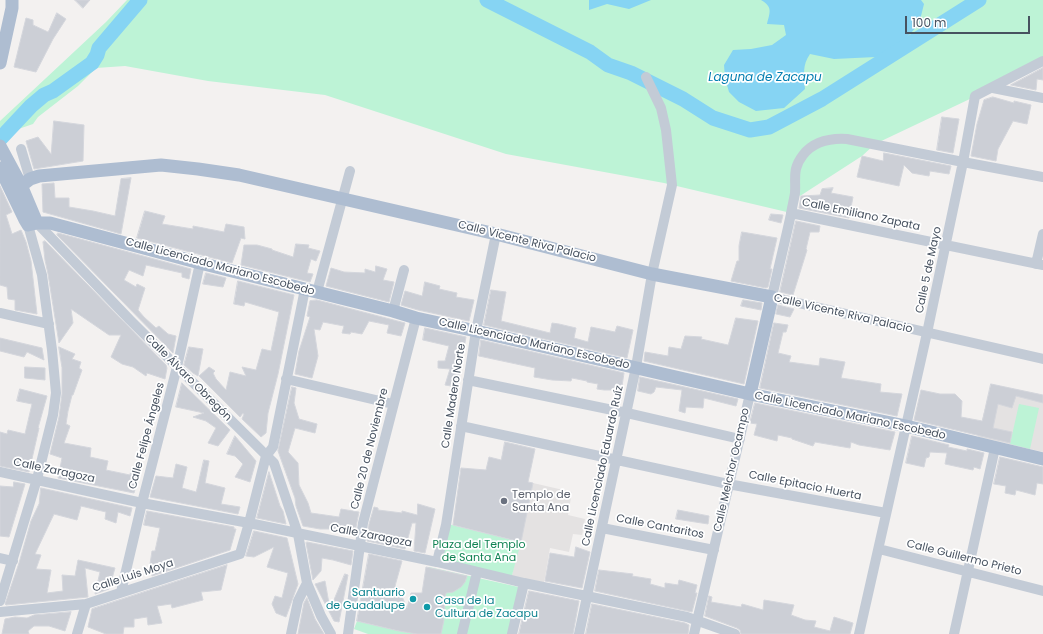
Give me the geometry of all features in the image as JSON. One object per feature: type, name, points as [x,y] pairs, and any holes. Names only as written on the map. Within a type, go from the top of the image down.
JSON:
[{"type":"main road","points":[[0,63],[15,2]]},
{"type":"main road","name":"Calle Álvaro Obregón","points":[[0,146],[7,173],[21,186],[33,224]]},
{"type":"main road","name":"Calle Vicente Riva Palacio","points":[[21,186],[39,176],[161,165],[239,175],[496,234],[652,274],[772,297]]},
{"type":"main road","name":"Calle Licenciado Mariano Escobedo","points":[[33,224],[50,223],[416,318],[750,394],[906,426],[1043,459]]},
{"type":"main road","name":"Calle Melchor Ocampo","points":[[750,394],[772,297]]},
{"type":"street","points":[[993,88],[1043,61]]},
{"type":"street","name":"Calle Licenciado Eduardo Ruíz","points":[[579,634],[627,413],[652,274],[672,184],[661,108],[648,81]]},
{"type":"street","points":[[993,88],[1043,98]]},
{"type":"street","name":"Calle 5 de Mayo","points":[[859,634],[928,333],[975,96],[993,88]]},
{"type":"street","name":"Calle Melchor Ocampo","points":[[772,297],[791,213],[795,192],[794,176],[797,166],[802,156],[810,148],[828,140],[842,139],[860,141],[1043,177]]},
{"type":"street","points":[[21,149],[21,186]]},
{"type":"street","points":[[249,523],[266,456],[273,447],[286,379],[311,291],[350,171]]},
{"type":"street","name":"Calle Emiliano Zapata","points":[[791,213],[1039,265]]},
{"type":"street","points":[[0,601],[37,479],[53,415],[56,393],[49,324],[33,224]]},
{"type":"street","name":"Calle Álvaro Obregón","points":[[33,224],[274,463],[298,534],[308,583],[321,616],[331,634]]},
{"type":"street","name":"Calle Madero Norte","points":[[437,562],[446,524],[476,331],[496,234]]},
{"type":"street","points":[[1039,265],[1043,234]]},
{"type":"street","name":"Calle Felipe Ángeles","points":[[121,592],[177,367],[200,263]]},
{"type":"street","points":[[393,311],[404,270]]},
{"type":"street","name":"Calle Vicente Riva Palacio","points":[[772,297],[1043,359]]},
{"type":"street","points":[[0,313],[49,324]]},
{"type":"street","name":"Calle 20 de Noviembre","points":[[348,634],[363,523],[416,318]]},
{"type":"street","points":[[286,379],[393,404]]},
{"type":"street","points":[[468,380],[627,413],[740,439]]},
{"type":"street","name":"Calle Melchor Ocampo","points":[[694,634],[750,394]]},
{"type":"street","name":"Calle Epitacio Huerta","points":[[461,426],[728,484],[886,513]]},
{"type":"street","points":[[954,634],[969,572],[995,448]]},
{"type":"street","name":"Calle Zaragoza","points":[[0,472],[142,503],[249,523],[437,562],[524,583],[687,617],[735,634]]},
{"type":"street","name":"Calle Luis Moya","points":[[0,612],[86,604],[240,554],[249,523]]},
{"type":"street","name":"Calle Cantaritos","points":[[602,528],[714,550]]},
{"type":"street","name":"Calle Guillermo Prieto","points":[[879,549],[1043,591]]},
{"type":"street","points":[[0,558],[13,561]]},
{"type":"street","points":[[462,634],[477,572]]},
{"type":"street","points":[[291,634],[298,601],[308,583]]},
{"type":"street","points":[[512,634],[524,583]]},
{"type":"street","points":[[77,634],[86,604]]},
{"type":"shaded area","points":[[991,384],[1043,395],[1043,452],[978,437]]},
{"type":"shaded area","points":[[533,483],[572,492],[568,515],[585,519],[582,535],[573,534],[569,552],[550,548],[544,583],[511,579]]},
{"type":"green space","points":[[127,0],[1043,0],[1043,61],[993,88],[875,144],[862,156],[800,196],[795,192],[791,213],[664,183],[506,154],[325,95],[208,81],[125,66],[96,68],[78,86],[38,117],[33,124],[4,134],[0,127],[0,121],[106,22]]},
{"type":"green space","points":[[1019,404],[1039,408],[1030,449],[1010,444]]},
{"type":"green space","name":"Plaza del Templo de Santa Ana","points":[[448,524],[521,542],[511,579],[437,562]]},
{"type":"green space","points":[[429,567],[523,588],[512,634],[417,634]]},
{"type":"green space","points":[[357,621],[417,634],[368,634],[354,629]]},
{"type":"water","points":[[589,0],[651,0],[629,9],[607,4],[589,10]]},
{"type":"water","name":"Laguna de Zacapu","points":[[761,0],[921,0],[924,4],[919,24],[901,44],[876,57],[834,59],[810,54],[807,58],[805,66],[805,89],[784,108],[756,111],[739,102],[729,92],[725,78],[724,65],[733,50],[751,49],[772,45],[786,35],[784,25],[767,24],[770,10]]},
{"type":"building","points":[[75,0],[90,0],[83,8]]},
{"type":"building","points":[[57,13],[66,19],[53,39],[36,72],[14,67],[26,18],[33,20],[33,25],[48,32]]},
{"type":"building","points":[[1043,68],[1043,80],[1037,79],[1036,90],[1011,85]]},
{"type":"building","points":[[993,97],[1014,103],[1014,101],[1031,105],[1027,124],[1013,121],[998,149],[996,161],[971,156],[977,124],[984,100]]},
{"type":"building","points":[[942,117],[959,119],[953,153],[937,150]]},
{"type":"building","points":[[54,121],[84,125],[83,161],[34,169],[26,141],[38,137],[51,154]]},
{"type":"building","points":[[884,153],[951,166],[949,174],[930,171],[929,176],[912,173],[904,165],[899,186],[857,177],[862,156],[883,161]]},
{"type":"building","points":[[131,178],[121,234],[43,212],[42,184],[54,183],[55,198],[69,198],[69,207],[115,216],[121,179]]},
{"type":"building","points":[[0,186],[12,212],[6,215],[12,234],[21,230],[26,242],[31,261],[37,314],[15,310],[15,300],[8,299],[7,287],[0,285]]},
{"type":"building","points":[[833,188],[831,193],[853,197],[849,218],[799,208],[801,196],[820,195],[822,189]]},
{"type":"building","points":[[145,211],[165,216],[162,224],[193,229],[193,226],[224,232],[226,224],[244,227],[245,239],[241,238],[232,263],[137,238]]},
{"type":"building","points":[[771,214],[783,215],[781,223],[769,220]]},
{"type":"building","points":[[796,221],[820,226],[819,232],[810,232],[807,250],[793,295],[780,292]]},
{"type":"building","points":[[742,232],[777,238],[770,269],[772,269],[768,287],[766,288],[731,281],[737,261],[739,261],[739,246]]},
{"type":"building","points":[[58,233],[191,269],[189,279],[182,277],[182,273],[146,265],[143,276],[129,270],[124,280],[136,287],[137,284],[145,288],[138,310],[156,328],[159,326],[168,334],[176,336],[173,353],[57,235]]},
{"type":"building","points":[[45,241],[166,365],[167,368],[165,379],[147,373],[146,376],[133,367],[122,364],[111,357],[121,335],[109,335],[71,309],[73,323],[59,343],[45,260],[43,242]]},
{"type":"building","points":[[296,244],[309,245],[308,248],[320,251],[316,261],[311,259],[307,273],[313,274],[310,282],[241,265],[244,245],[257,245],[293,257]]},
{"type":"building","points":[[376,266],[387,269],[383,280],[394,282],[389,302],[326,286],[331,268],[344,272],[365,273],[365,269],[375,272]]},
{"type":"building","points":[[206,273],[226,278],[223,287],[203,284]]},
{"type":"building","points":[[238,281],[294,295],[278,374],[268,413],[266,433],[261,437],[242,419],[243,413],[240,417],[199,376],[209,367],[215,371],[213,373],[216,379],[226,390],[230,372],[246,376],[242,367],[256,370],[262,349],[271,351],[279,312],[245,302],[244,306],[234,304]]},
{"type":"building","points":[[425,282],[440,286],[439,289],[457,293],[456,297],[474,300],[469,321],[401,305],[405,291],[422,296]]},
{"type":"building","points":[[491,290],[506,292],[501,321],[550,333],[552,323],[576,328],[574,338],[588,342],[591,327],[615,332],[617,326],[633,330],[627,358],[484,325]]},
{"type":"building","points":[[317,300],[405,323],[401,336],[387,333],[389,325],[369,321],[362,334],[351,332],[350,334],[342,333],[344,326],[323,322],[320,330],[314,329],[318,356],[312,378],[295,374],[299,351],[310,317],[307,316],[310,301]]},
{"type":"building","points":[[743,300],[762,303],[761,310],[741,306]]},
{"type":"building","points":[[778,305],[794,309],[790,317],[776,314]]},
{"type":"building","points":[[736,318],[758,321],[744,384],[644,361],[645,352],[668,356],[669,347],[681,349],[685,336],[702,337],[701,339],[728,345]]},
{"type":"building","points":[[774,323],[788,325],[786,332],[783,332],[778,353],[791,356],[789,362],[819,366],[820,358],[845,362],[841,378],[881,384],[880,392],[902,394],[897,416],[760,388]]},
{"type":"building","points":[[425,328],[466,337],[457,387],[445,385],[450,369],[438,368],[438,361],[445,361],[449,346],[423,340]]},
{"type":"building","points":[[0,338],[42,348],[44,360],[27,352],[24,357],[0,351]]},
{"type":"building","points":[[481,340],[624,373],[622,386],[615,385],[613,390],[604,390],[597,389],[598,384],[572,378],[571,381],[534,377],[535,368],[479,356]]},
{"type":"building","points":[[59,347],[75,354],[72,359],[81,362],[79,368],[82,370],[72,395],[68,411],[66,424],[70,426],[64,443],[91,448],[90,457],[108,461],[106,470],[130,475],[131,469],[140,472],[134,493],[58,478],[62,458],[50,454],[59,417],[62,394],[62,368]]},
{"type":"building","points":[[189,347],[203,349],[198,376],[184,365]]},
{"type":"building","points":[[25,367],[45,368],[45,380],[25,378]]},
{"type":"building","points":[[640,377],[738,399],[736,406],[704,398],[703,408],[686,407],[685,413],[679,411],[682,390],[656,387],[654,392],[651,394],[638,391]]},
{"type":"building","points":[[182,383],[230,430],[218,446],[208,443],[216,428],[206,421],[193,417],[204,413],[176,407]]},
{"type":"building","points":[[991,384],[1043,395],[1043,403],[1016,396],[1012,408],[998,404],[993,428],[1012,432],[1010,443],[914,420],[921,390],[940,394],[955,394],[962,401],[961,417],[982,421]]},
{"type":"building","points":[[292,387],[296,388],[294,403],[299,419],[317,424],[315,433],[295,428],[288,452],[298,463],[299,485],[311,513],[339,517],[341,509],[359,512],[355,532],[303,526],[296,506],[295,498],[278,451]]},
{"type":"building","points":[[20,389],[47,396],[38,428],[29,472],[0,466],[0,432],[7,434],[8,430],[25,434],[32,404],[17,401]]},
{"type":"building","points":[[755,403],[895,432],[890,450],[859,445],[851,442],[850,448],[815,442],[813,446],[792,438],[778,435],[777,441],[754,435],[757,424],[750,423]]},
{"type":"building","points":[[235,436],[256,461],[250,482],[235,477],[243,464],[235,456],[227,454]]},
{"type":"building","points":[[912,436],[949,445],[948,447],[984,453],[980,469],[974,467],[973,470],[945,464],[947,453],[930,452],[929,457],[926,458],[924,467],[906,463]]},
{"type":"building","name":"Templo de Santa Ana","points":[[505,442],[535,449],[528,482],[533,483],[521,542],[453,525],[461,468],[486,470],[489,457],[501,460]]},
{"type":"building","points":[[1000,457],[1043,467],[1043,484],[1037,483],[1035,495],[1016,490],[1015,495],[1005,493],[1006,486],[994,484]]},
{"type":"building","points":[[204,460],[209,461],[205,483],[225,488],[221,504],[240,507],[238,514],[150,497],[156,476],[173,478],[176,464],[187,467],[182,488],[196,492]]},
{"type":"building","points":[[269,472],[283,511],[286,524],[257,518]]},
{"type":"building","points":[[14,482],[25,484],[9,537],[0,536],[0,486],[13,487]]},
{"type":"building","points":[[41,488],[132,508],[130,516],[118,512],[116,523],[105,519],[106,512],[81,506],[77,520],[54,514],[35,554],[41,555],[36,569],[51,570],[47,593],[63,591],[62,575],[75,576],[78,560],[115,568],[109,589],[95,594],[100,572],[85,568],[88,597],[6,605],[5,604],[31,521],[39,504]]},
{"type":"building","points":[[418,504],[435,509],[425,553],[414,551],[416,523],[412,523],[405,549],[367,541],[369,524],[374,507],[378,508],[378,510],[402,513],[402,511],[417,515]]},
{"type":"building","points":[[678,510],[709,516],[708,524],[676,519]]},
{"type":"building","points":[[147,511],[234,527],[234,529],[236,529],[230,550],[152,576],[150,564],[152,551],[155,551],[160,528],[144,525]]},
{"type":"building","points":[[254,531],[287,538],[298,584],[286,617],[276,613],[272,604],[275,596],[282,598],[288,573],[267,567],[274,547],[254,557],[246,556]]},
{"type":"building","points":[[307,542],[353,551],[351,565],[322,558],[321,571],[313,580]]},
{"type":"building","points":[[576,547],[590,552],[582,588],[545,581],[550,553],[574,557]]},
{"type":"building","points":[[369,554],[402,561],[395,586],[398,587],[407,608],[411,593],[422,593],[426,567],[467,576],[461,587],[453,592],[446,593],[444,602],[445,611],[442,616],[444,620],[441,634],[417,634],[357,621]]},
{"type":"building","points":[[227,565],[221,590],[201,592],[203,600],[172,608],[171,604],[157,606],[162,623],[148,625],[147,617],[134,619],[134,627],[124,627],[123,634],[106,634],[88,627],[92,609]]},
{"type":"building","points":[[599,570],[633,574],[632,576],[651,579],[650,584],[665,588],[665,583],[678,585],[679,580],[697,585],[695,593],[697,593],[692,612],[595,591]]},
{"type":"building","points":[[345,574],[348,575],[339,622],[334,621],[315,584],[325,581],[330,609]]},
{"type":"building","points":[[529,591],[579,601],[573,634],[519,634]]},
{"type":"building","points":[[709,596],[712,597],[711,602],[741,607],[742,604],[763,610],[764,600],[794,605],[791,615],[805,620],[816,621],[814,627],[830,631],[834,617],[853,623],[850,634],[741,634],[740,630],[737,628],[705,616]]},
{"type":"building","points":[[307,598],[315,619],[324,634],[298,634],[304,603]]},
{"type":"building","points":[[592,604],[685,623],[689,625],[688,634],[586,634]]},
{"type":"building","points":[[71,612],[65,631],[49,626],[34,626],[28,631],[29,634],[2,634],[5,619],[15,617],[27,618],[34,615]]},
{"type":"waterway","points":[[0,139],[31,106],[44,95],[53,91],[92,63],[99,48],[140,0]]},
{"type":"waterway","points":[[487,0],[590,52],[608,65],[631,73],[683,99],[713,118],[750,130],[769,127],[822,99],[979,0]]},
{"type":"place","name":"Templo de Santa Ana","points":[[504,501]]},
{"type":"place","name":"Santuario de Guadalupe","points":[[413,599]]},
{"type":"place","name":"Casa de la Cultura de Zacapu","points":[[427,607]]}]
